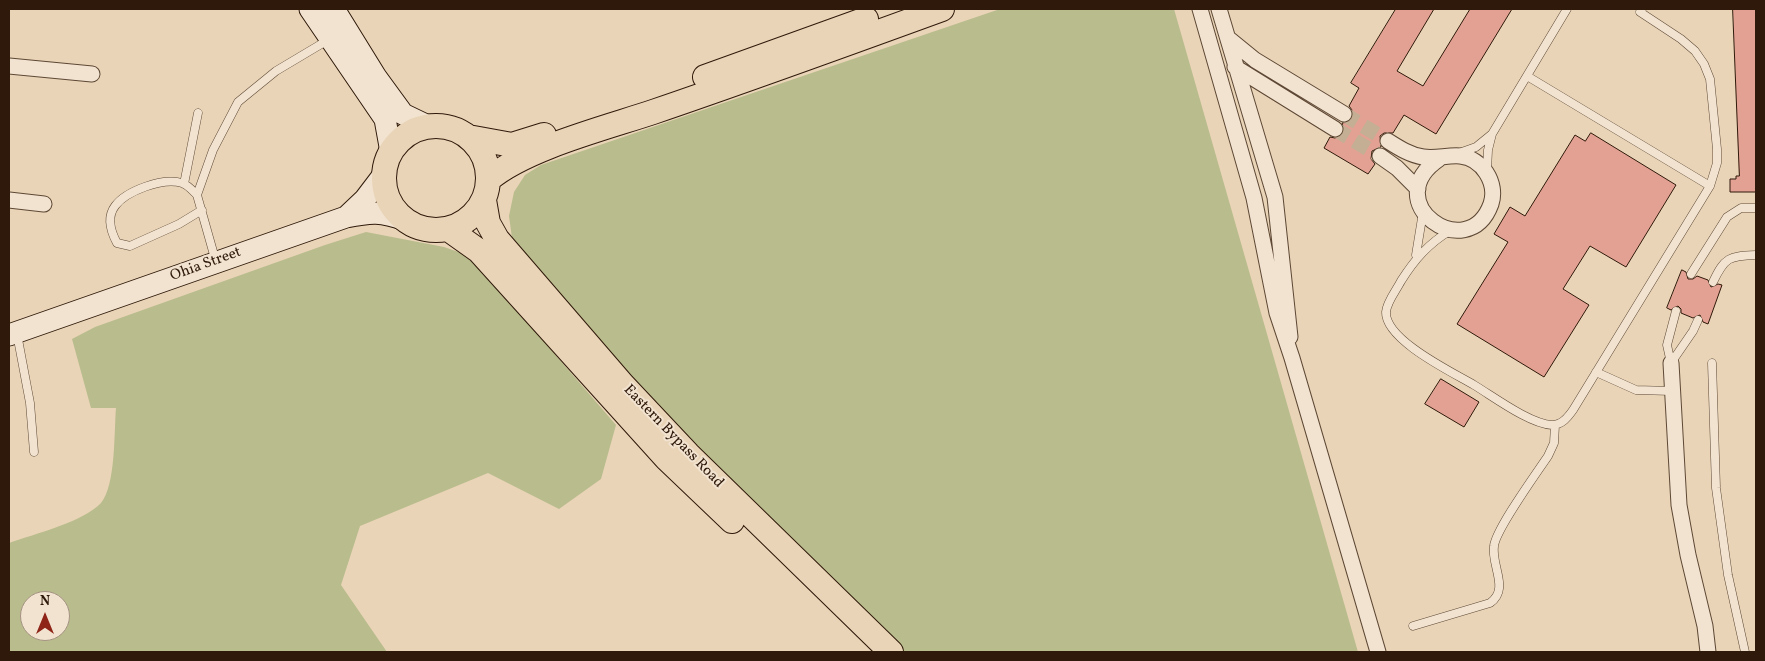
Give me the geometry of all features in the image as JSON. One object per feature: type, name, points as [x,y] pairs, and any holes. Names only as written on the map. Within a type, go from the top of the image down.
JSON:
[{"type":"main road","points":[[894,9],[512,145],[468,136],[453,129],[430,127],[408,135],[388,163],[385,189],[390,203],[406,220],[427,230],[448,229],[472,217],[486,190],[502,168],[543,150],[942,9]]},
{"type":"main road","points":[[468,136],[483,155],[486,190]]},
{"type":"main road","name":"Eastern Bypass Road","points":[[486,190],[488,223],[497,239],[623,385],[741,508],[892,652]]},
{"type":"main road","name":"Eastern Bypass Road","points":[[448,229],[479,251],[666,458],[870,652]]},
{"type":"street","points":[[310,9],[385,119],[388,163],[365,199],[346,218]]},
{"type":"street","points":[[334,9],[376,76],[403,114],[430,127]]},
{"type":"street","points":[[1200,9],[1254,198],[1282,334],[1292,358],[1378,652]]},
{"type":"street","points":[[1219,9],[1275,197],[1280,224],[1292,358]]},
{"type":"street","points":[[1228,38],[1255,60],[1344,114]]},
{"type":"street","points":[[1212,49],[1238,70],[1335,129]]},
{"type":"street","points":[[9,66],[92,74]]},
{"type":"street","points":[[1388,141],[1407,152],[1445,158],[1463,156],[1474,160],[1488,175],[1493,189],[1492,201],[1488,212],[1470,228],[1451,230],[1433,223],[1423,211],[1419,202],[1418,189],[1421,177],[1429,166],[1445,158]]},
{"type":"street","points":[[1380,156],[1397,168],[1418,189]]},
{"type":"street","points":[[9,200],[44,204]]},
{"type":"street","name":"Ohia Street","points":[[11,334],[346,218],[372,211],[406,220]]},
{"type":"street","points":[[1671,363],[1679,505],[1688,555],[1705,626],[1708,652]]},
{"type":"lane","points":[[1488,175],[1486,162],[1492,134],[1567,9]]},
{"type":"lane","points":[[1423,211],[1420,242],[1416,257],[1387,307],[1388,322],[1392,330],[1425,355],[1539,422],[1555,425],[1567,418],[1710,186],[1717,164],[1710,79],[1704,64],[1695,51],[1681,39],[1638,10]]},
{"type":"lane","points":[[197,195],[213,150],[238,102],[276,71],[330,39]]},
{"type":"lane","points":[[1527,76],[1710,186]]},
{"type":"lane","points":[[184,184],[198,113]]},
{"type":"lane","points":[[1445,158],[1476,146],[1492,134]]},
{"type":"lane","points":[[202,210],[179,224],[130,246],[117,243],[110,231],[110,216],[115,206],[140,190],[159,181],[184,184],[197,195],[202,210],[216,262]]},
{"type":"lane","points":[[1691,274],[1727,218],[1741,208],[1756,208]]},
{"type":"lane","points":[[1416,257],[1451,230]]},
{"type":"lane","points":[[1713,282],[1724,261],[1731,256],[1756,255]]},
{"type":"lane","points":[[1671,363],[1667,345],[1676,311]]},
{"type":"lane","points":[[1671,363],[1693,331],[1698,320]]},
{"type":"lane","points":[[11,334],[30,403],[34,452]]},
{"type":"lane","points":[[1712,363],[1716,488],[1728,575],[1745,652]]},
{"type":"lane","points":[[1596,372],[1636,390],[1672,392]]},
{"type":"lane","points":[[1413,626],[1490,603],[1497,598],[1500,591],[1494,562],[1494,543],[1548,456],[1554,443],[1555,425]]},
{"type":"green space","points":[[1000,9],[1174,9],[1358,652],[895,652],[541,286],[512,238],[509,216],[514,192],[525,175],[541,165]]},
{"type":"green space","points":[[366,232],[444,247],[470,256],[616,425],[601,479],[559,509],[488,473],[360,526],[341,585],[387,652],[9,652],[9,543],[58,527],[83,516],[101,503],[106,495],[109,484],[112,471],[116,408],[91,408],[72,339],[95,327]]},
{"type":"building","points":[[1396,9],[1434,9],[1397,71],[1423,86],[1470,9],[1512,9],[1436,134],[1404,115],[1393,133],[1384,133],[1380,136],[1381,147],[1372,151],[1371,159],[1375,164],[1368,174],[1324,148],[1330,137],[1335,138],[1343,134],[1342,123],[1348,122],[1352,118],[1352,110],[1349,106],[1359,88],[1351,83]]},
{"type":"building","points":[[1733,9],[1756,9],[1756,192],[1730,192],[1730,179],[1736,179],[1736,176],[1739,176]]},
{"type":"building","points":[[1591,133],[1676,185],[1626,267],[1590,246],[1563,289],[1589,305],[1544,377],[1457,324],[1508,242],[1494,234],[1510,207],[1525,216],[1575,135],[1585,141]]},
{"type":"building","points":[[1682,270],[1686,272],[1688,279],[1693,279],[1697,276],[1708,280],[1711,287],[1718,284],[1722,285],[1708,324],[1703,322],[1700,315],[1693,318],[1681,313],[1681,309],[1678,306],[1671,310],[1667,308]]},
{"type":"building","points":[[1441,379],[1479,402],[1464,427],[1425,404]]},
{"type":"tunnel","points":[[1344,114],[1388,141]]},
{"type":"tunnel","points":[[1335,129],[1380,156]]}]
